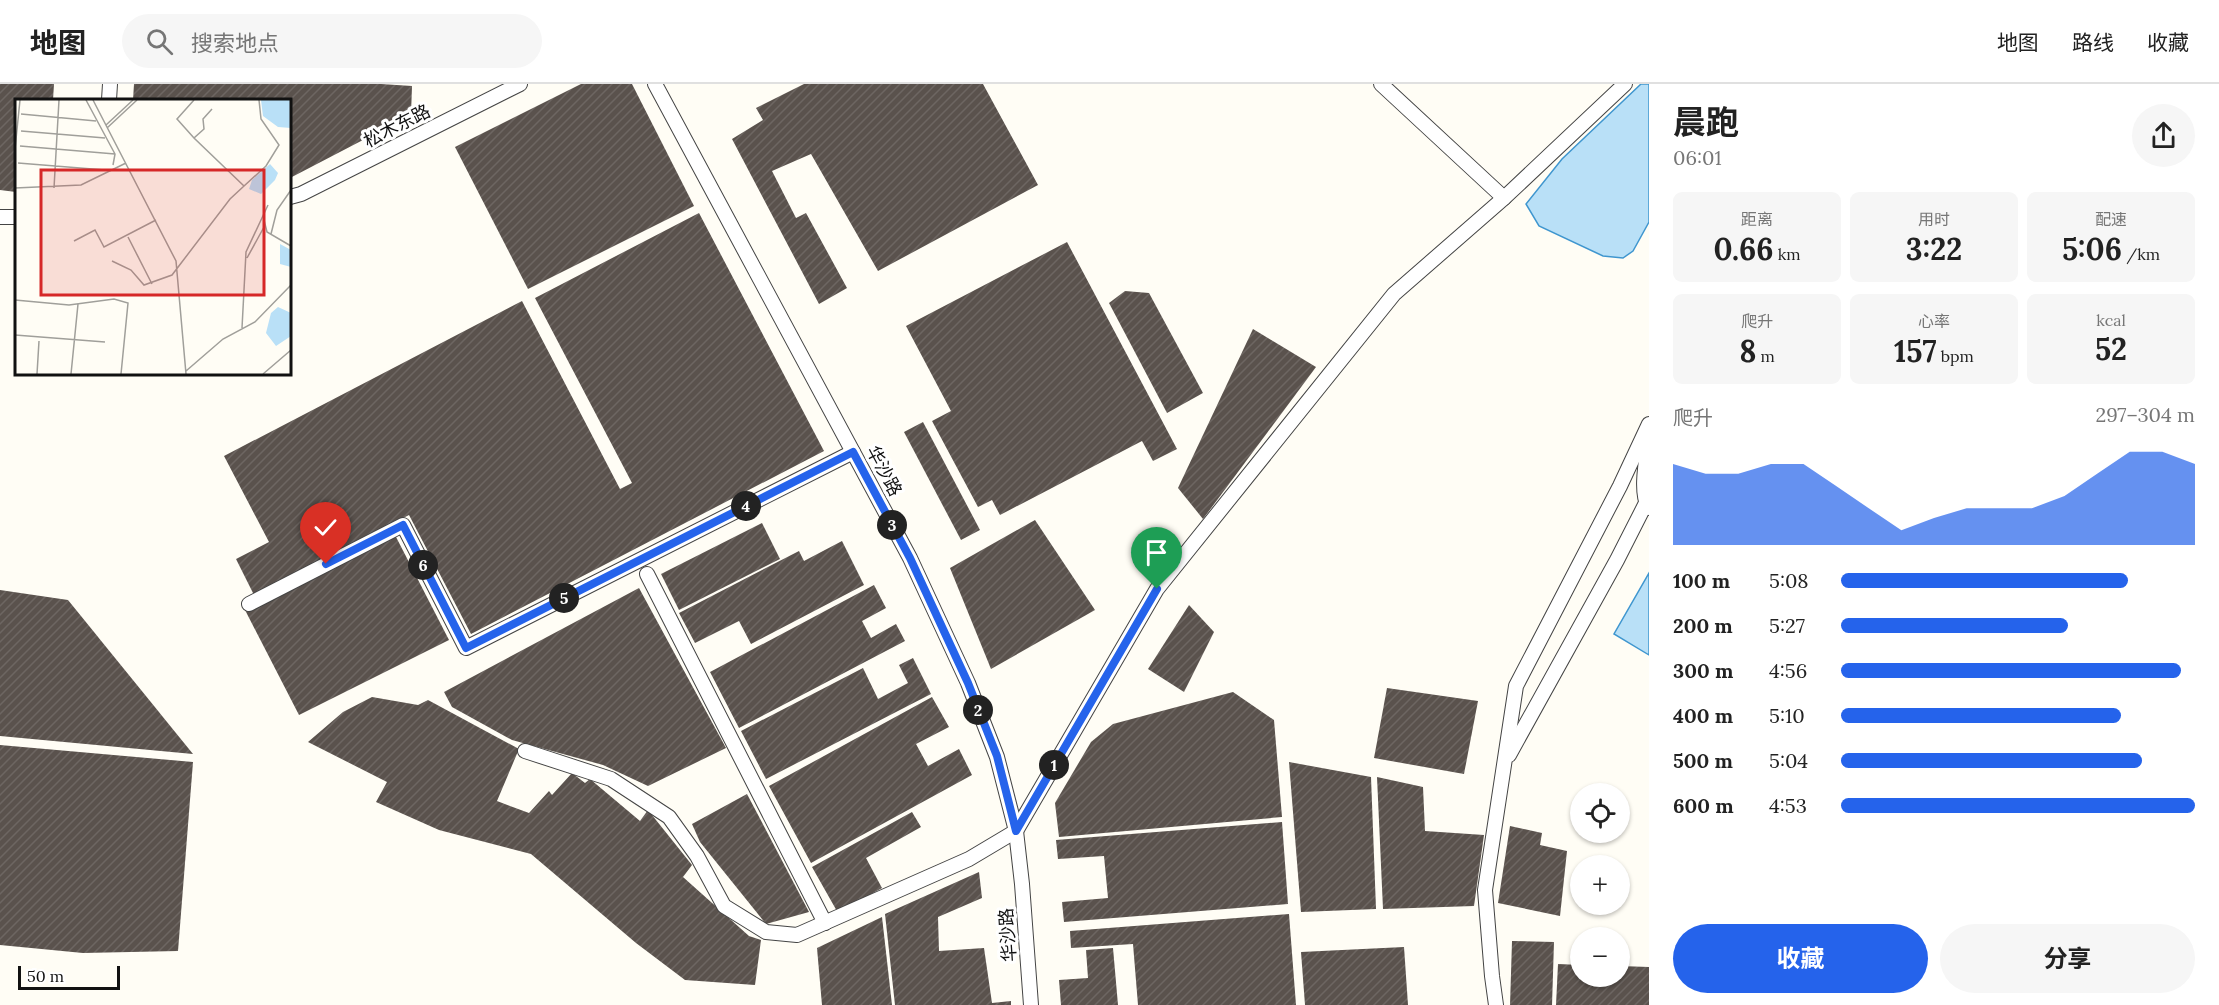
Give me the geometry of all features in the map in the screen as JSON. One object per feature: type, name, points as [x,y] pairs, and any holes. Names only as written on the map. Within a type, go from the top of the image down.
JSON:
[{"type":"street","points":[[109,99],[110,84]]},
{"type":"street","name":"松木东路","points":[[291,197],[301,194],[520,84]]},
{"type":"street","name":"华沙路","points":[[655,84],[910,558],[968,683],[997,756],[1016,831],[1030,1005]]},
{"type":"street","points":[[1381,84],[1504,198]]},
{"type":"street","points":[[525,751],[611,779],[669,817],[697,856],[724,906],[766,932],[797,935],[969,859],[1016,831],[1157,589],[1394,294],[1504,198],[1625,84]]},
{"type":"street","points":[[1496,1005],[1485,890],[1516,686],[1620,486],[1649,424]]},
{"type":"street","points":[[1504,765],[1647,506],[1644,473],[1649,438]]},
{"type":"street","points":[[249,604],[403,525],[466,648],[853,452]]},
{"type":"street","points":[[646,574],[825,923]]},
{"type":"water","points":[[1641,84],[1649,84],[1649,222],[1633,251],[1623,258],[1603,256],[1539,226],[1526,204],[1562,159]]},
{"type":"water","points":[[1649,573],[1649,655],[1614,634]]},
{"type":"building","points":[[0,84],[54,84],[53,99],[15,99],[15,192],[0,190]]},
{"type":"building","points":[[134,84],[412,86],[411,115],[291,177],[291,99],[133,99]]},
{"type":"building","points":[[581,84],[632,84],[694,206],[528,289],[455,147]]},
{"type":"building","points":[[804,84],[983,84],[1038,185],[878,271],[811,154],[772,171],[796,218],[806,213],[847,288],[819,304],[732,139],[763,120],[756,108]]},
{"type":"building","points":[[699,213],[824,451],[471,634],[409,515],[254,595],[236,559],[269,542],[224,456],[522,301],[620,489],[632,483],[535,298]]},
{"type":"building","points":[[1067,242],[1177,449],[1153,461],[1142,441],[1000,515],[992,500],[978,507],[932,421],[951,411],[906,326]]},
{"type":"building","points":[[1125,291],[1149,293],[1203,393],[1167,413],[1109,303]]},
{"type":"building","points":[[1253,329],[1316,367],[1203,519],[1178,488]]},
{"type":"building","points":[[923,422],[980,530],[961,540],[904,432]]},
{"type":"building","points":[[1035,520],[1095,610],[991,669],[950,568]]},
{"type":"building","points":[[762,523],[780,559],[679,610],[661,574]]},
{"type":"building","points":[[395,535],[449,640],[299,715],[245,610]]},
{"type":"building","points":[[842,541],[864,585],[751,644],[739,621],[695,643],[679,613],[799,551],[804,561]]},
{"type":"building","points":[[874,585],[886,608],[862,621],[871,638],[896,624],[905,641],[739,728],[710,672]]},
{"type":"building","points":[[639,588],[726,748],[648,786],[603,765],[512,740],[452,707],[444,692]]},
{"type":"building","points":[[0,590],[68,600],[193,754],[0,736]]},
{"type":"building","points":[[1189,605],[1214,632],[1184,692],[1148,669]]},
{"type":"building","points":[[913,658],[931,694],[766,779],[741,731],[863,668],[878,699],[908,683],[899,665]]},
{"type":"building","points":[[1387,688],[1478,701],[1464,774],[1374,758]]},
{"type":"building","points":[[1233,692],[1274,720],[1282,817],[1059,837],[1055,803],[1091,742],[1113,724]]},
{"type":"building","points":[[372,697],[418,705],[428,700],[519,749],[497,801],[529,813],[549,791],[552,795],[572,773],[585,783],[590,779],[640,821],[648,810],[692,865],[683,877],[749,936],[761,940],[755,985],[685,980],[636,943],[531,854],[439,830],[376,802],[387,782],[308,742],[343,712]]},
{"type":"building","points":[[932,697],[949,727],[916,744],[928,766],[959,749],[972,775],[811,863],[769,786]]},
{"type":"building","points":[[0,745],[193,762],[178,951],[83,953],[0,945]]},
{"type":"building","points":[[1289,762],[1371,777],[1376,909],[1301,912]]},
{"type":"building","points":[[1377,777],[1423,787],[1425,831],[1484,835],[1474,906],[1383,909]]},
{"type":"building","points":[[747,794],[809,912],[766,924],[700,842],[692,824]]},
{"type":"building","points":[[912,812],[921,827],[866,858],[882,888],[838,913],[812,867]]},
{"type":"building","points":[[1282,822],[1288,904],[1064,922],[1062,902],[1108,898],[1104,856],[1058,859],[1056,840]]},
{"type":"building","points":[[1510,826],[1542,833],[1540,845],[1567,851],[1560,916],[1498,903]]},
{"type":"building","points":[[979,872],[982,898],[938,917],[939,951],[984,948],[992,1003],[1011,1001],[1011,1005],[895,1005],[885,914]]},
{"type":"building","points":[[1289,914],[1296,1005],[1138,1005],[1133,944],[1071,948],[1070,931]]},
{"type":"building","points":[[882,917],[892,1005],[822,1005],[817,948]]},
{"type":"building","points":[[1512,941],[1554,942],[1552,1005],[1510,1005]]},
{"type":"building","points":[[1404,947],[1408,1005],[1305,1005],[1301,952]]},
{"type":"building","points":[[1113,948],[1118,1005],[1061,1005],[1059,980],[1088,978],[1086,950]]},
{"type":"building","points":[[1558,964],[1570,965],[1570,987],[1630,987],[1630,966],[1649,967],[1649,1005],[1556,1005]]},
{"type":"route","points":[[326,564],[403,525],[466,648],[853,452],[910,558],[968,683],[997,756],[1016,831],[1157,589]]}]
